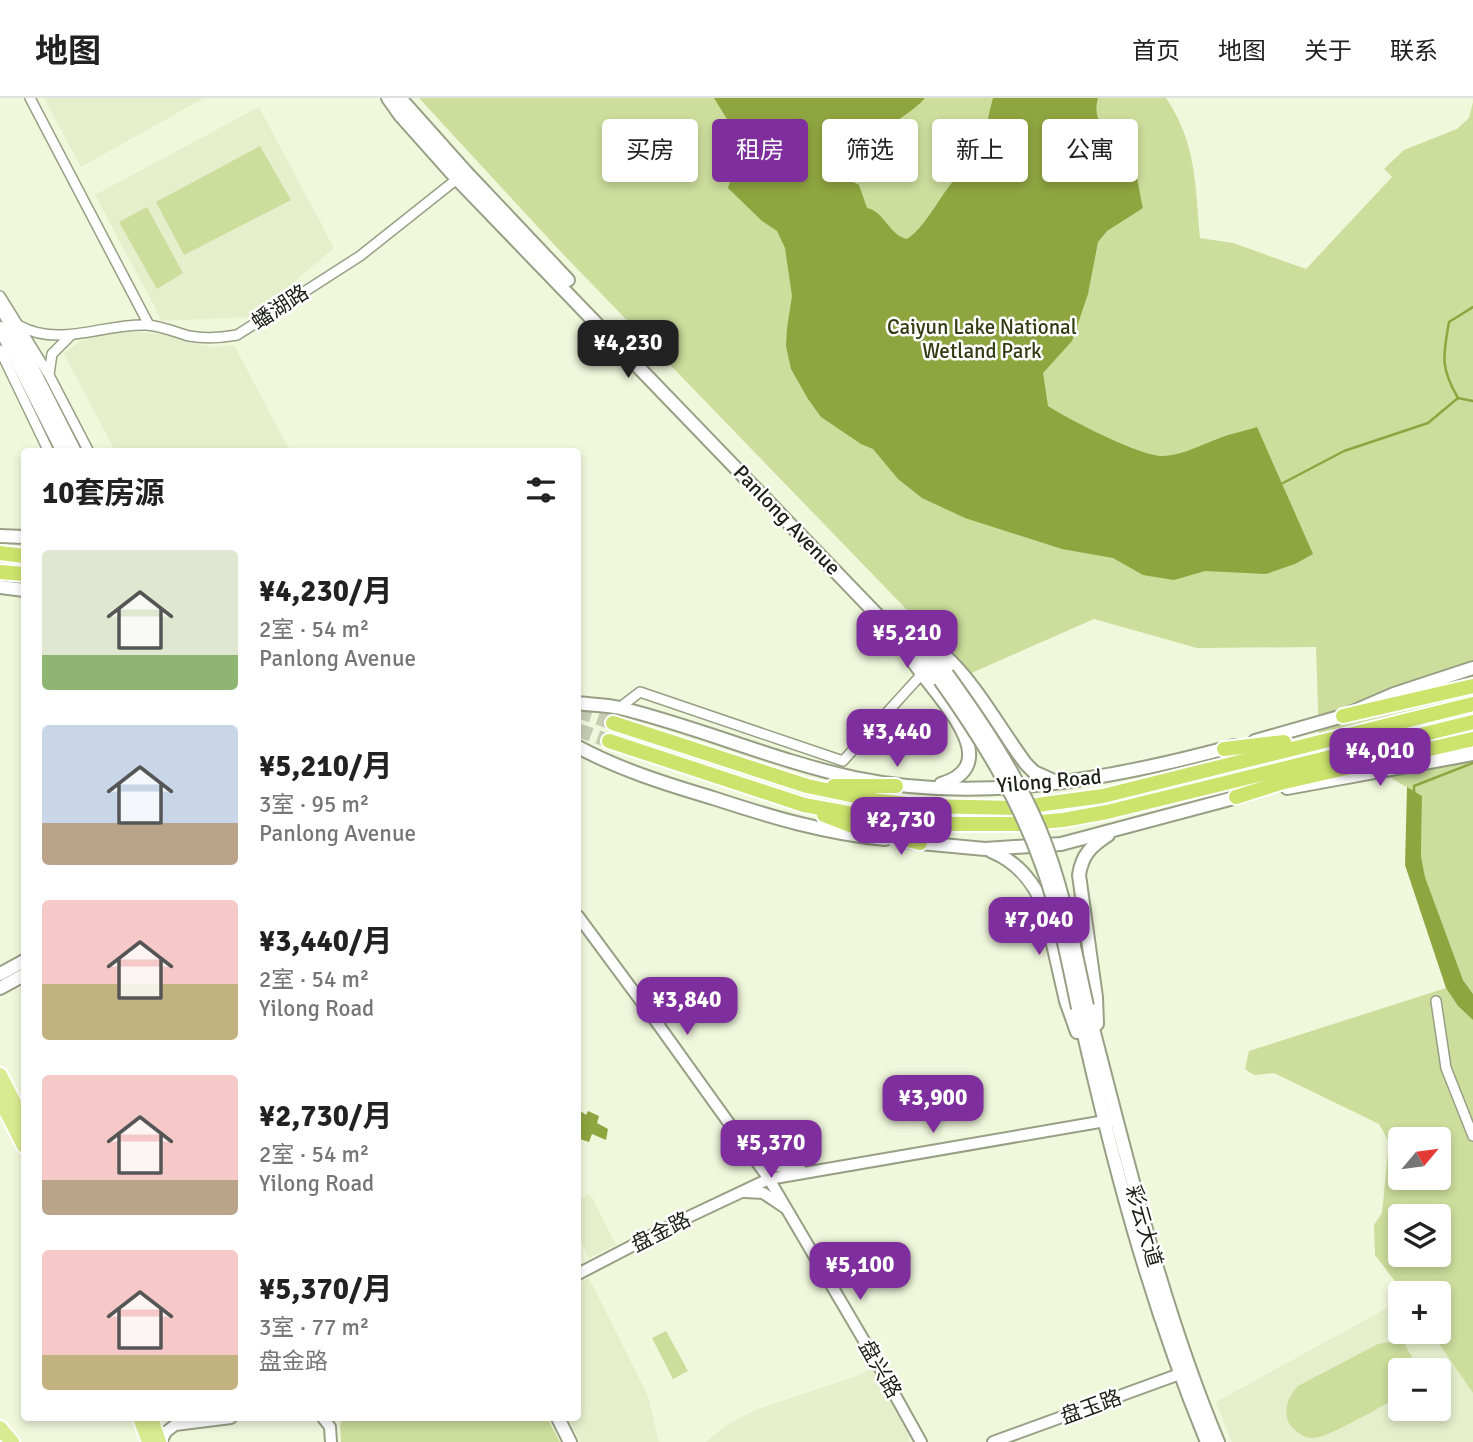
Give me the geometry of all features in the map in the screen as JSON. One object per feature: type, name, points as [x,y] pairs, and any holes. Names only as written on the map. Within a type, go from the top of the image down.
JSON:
[{"type":"highway","points":[[0,553],[21,556]]},
{"type":"highway","points":[[0,572],[21,574]]},
{"type":"highway","points":[[1343,716],[1473,686]]},
{"type":"highway","points":[[1224,749],[1271,750],[1473,696]]},
{"type":"highway","name":"Yilong Road","points":[[613,723],[807,786],[879,801],[926,806],[1015,808],[1102,796],[1271,750],[1473,704]]},
{"type":"highway","points":[[1347,768],[1473,723]]},
{"type":"highway","name":"Yilong Road","points":[[609,741],[804,805],[925,824],[1019,824],[1063,820],[1279,781],[1473,723]]},
{"type":"highway","points":[[1236,797],[1279,781],[1473,739]]},
{"type":"highway","points":[[807,786],[896,786]]},
{"type":"highway","points":[[804,805],[839,821],[920,843]]},
{"type":"main road","name":"Panlong Avenue","points":[[388,98],[457,179],[900,632]]},
{"type":"main road","name":"Panlong Avenue","points":[[400,98],[494,202],[943,677],[984,724],[1040,831],[1053,865],[1071,933],[1082,1007]]},
{"type":"main road","points":[[1,303],[73,448]]},
{"type":"main road","points":[[0,328],[61,448]]},
{"type":"main road","points":[[0,536],[21,537]]},
{"type":"main road","points":[[0,587],[21,590]]},
{"type":"main road","points":[[900,632],[922,675],[962,729],[970,746],[969,764],[957,778],[926,789]]},
{"type":"main road","points":[[900,632],[934,647],[952,663],[973,688],[1026,764],[1034,772],[1062,783]]},
{"type":"main road","name":"Yilong Road","points":[[581,703],[619,708],[822,770],[896,786],[926,789],[1062,783],[1156,766],[1343,716],[1394,694],[1473,668]]},
{"type":"main road","points":[[581,748],[637,774],[783,820],[840,834],[985,849],[1061,844],[1236,797]]},
{"type":"main road","name":"Yilong Road","points":[[1279,781],[1473,754]]},
{"type":"main road","points":[[1098,1049],[1096,997],[1079,875],[1084,856],[1091,847],[1124,825]]},
{"type":"main road","points":[[985,849],[1011,862],[1031,882],[1040,896],[1066,1001],[1090,1061]]},
{"type":"main road","points":[[0,974],[21,963]]},
{"type":"main road","points":[[0,988],[21,977]]},
{"type":"main road","name":"彩云大道","points":[[1082,1007],[1098,1049],[1109,1120],[1136,1242],[1207,1442]]},
{"type":"main road","name":"彩云大道","points":[[1082,1007],[1090,1061],[1109,1120]]},
{"type":"main road","points":[[0,1075],[21,1116]]},
{"type":"main road","points":[[0,1099],[21,1140]]},
{"type":"main road","name":"彩云大道","points":[[1184,1373],[1218,1442]]},
{"type":"main road","points":[[141,1421],[149,1442]]},
{"type":"main road","points":[[152,1421],[160,1442]]},
{"type":"main road","points":[[559,1421],[569,1442]]},
{"type":"main road","points":[[0,1428],[12,1442]]},
{"type":"street","points":[[30,98],[149,325]]},
{"type":"street","name":"蟠湖路","points":[[20,326],[36,333],[71,335],[119,326],[149,325],[213,339],[237,335],[360,256],[457,179]]},
{"type":"street","points":[[1,303],[20,326],[87,448]]},
{"type":"street","points":[[49,375],[52,354],[71,335]]},
{"type":"street","points":[[0,350],[4,368],[47,448]]},
{"type":"street","points":[[619,708],[640,692],[843,761],[922,675]]},
{"type":"street","name":"盘兴路","points":[[581,920],[769,1179],[917,1439]]},
{"type":"street","points":[[1436,1001],[1446,1068],[1473,1136]]},
{"type":"street","name":"盘金路","points":[[581,1272],[769,1179],[1109,1120]]},
{"type":"street","points":[[752,1157],[776,1166],[810,1171]]},
{"type":"street","points":[[742,1192],[763,1193],[786,1208]]},
{"type":"street","name":"盘玉路","points":[[993,1442],[1184,1373]]},
{"type":"street","points":[[160,1442],[166,1432],[175,1425],[207,1421]]},
{"type":"street","points":[[329,1421],[331,1442]]},
{"type":"shaded area","points":[[44,98],[204,98],[81,167]]},
{"type":"shaded area","points":[[714,98],[925,98],[899,119],[822,119],[822,182],[853,182],[859,185],[867,208],[907,239],[923,224],[953,182],[1028,182],[1028,119],[988,119],[993,98],[1098,98],[1096,108],[1099,119],[1042,119],[1042,182],[1138,182],[1143,208],[1107,231],[1098,242],[1088,294],[1072,341],[1043,373],[1048,406],[1087,428],[1153,455],[1185,452],[1257,427],[1313,554],[1295,564],[1266,574],[1205,571],[1174,580],[1143,575],[1113,558],[1062,549],[965,518],[922,498],[898,479],[873,449],[821,417],[808,399],[791,369],[786,346],[792,296],[785,248],[777,231],[762,221],[728,188],[730,182],[808,182],[808,119],[727,119]]},
{"type":"shaded area","points":[[259,107],[334,248],[253,317],[162,321],[95,195]]},
{"type":"shaded area","points":[[117,331],[164,334],[214,347],[234,345],[288,448],[113,448],[64,354],[80,341]]},
{"type":"shaded area","points":[[1407,787],[1422,796],[1421,856],[1425,877],[1463,980],[1473,994],[1473,1020],[1458,1006],[1446,988],[1405,865]]},
{"type":"shaded area","points":[[581,1111],[586,1115],[588,1111],[599,1116],[597,1123],[608,1129],[606,1140],[592,1134],[589,1142],[581,1139]]},
{"type":"shaded area","points":[[590,1194],[616,1245],[589,1258],[581,1242],[581,1198]]},
{"type":"shaded area","points":[[589,1278],[648,1396],[660,1442],[580,1442],[570,1421],[581,1421],[581,1282]]},
{"type":"shaded area","points":[[1388,1308],[1388,1344],[1439,1344],[1449,1358],[1388,1358],[1388,1421],[1451,1421],[1451,1361],[1473,1393],[1473,1442],[1232,1442],[1216,1402]]},
{"type":"shaded area","points":[[872,1368],[909,1436],[909,1442],[706,1442],[725,1426],[755,1410],[857,1376]]},
{"type":"green space","name":"Caiyun Lake National Wetland Park","points":[[419,98],[1166,98],[1184,132],[1193,165],[1200,238],[1233,243],[1306,269],[1392,177],[1384,169],[1404,150],[1457,129],[1469,118],[1473,102],[1473,994],[1463,980],[1425,877],[1421,856],[1422,796],[1319,736],[1316,647],[1197,648],[1094,619],[969,674],[562,253]]},
{"type":"green space","points":[[260,146],[291,200],[184,255],[156,202]]},
{"type":"green space","points":[[147,207],[183,273],[157,289],[119,222]]},
{"type":"green space","points":[[1446,988],[1458,1006],[1473,1020],[1473,1393],[1439,1344],[1451,1344],[1451,1281],[1395,1281],[1375,1255],[1374,1225],[1382,1213],[1388,1152],[1388,1190],[1451,1190],[1451,1127],[1388,1127],[1388,1140],[1379,1124],[1274,1073],[1254,1075],[1245,1069],[1249,1051]]},
{"type":"green space","points":[[666,1331],[688,1371],[673,1379],[652,1338]]},
{"type":"green space","points":[[1378,1344],[1405,1344],[1412,1358],[1388,1358],[1388,1403],[1329,1434],[1318,1437],[1304,1436],[1289,1424],[1287,1407],[1298,1386]]},
{"type":"green space","points":[[341,1421],[549,1421],[560,1442],[341,1442]]},
{"type":"waterway","points":[[1458,398],[1448,378],[1444,361],[1447,334],[1449,322],[1473,307]]},
{"type":"waterway","points":[[1283,483],[1344,451],[1428,423],[1458,398],[1473,401]]},
{"type":"waterway","points":[[1414,793],[1414,786],[1473,763]]},
{"type":"tunnel","points":[[581,712],[613,723]]},
{"type":"tunnel","points":[[581,731],[609,741]]}]
